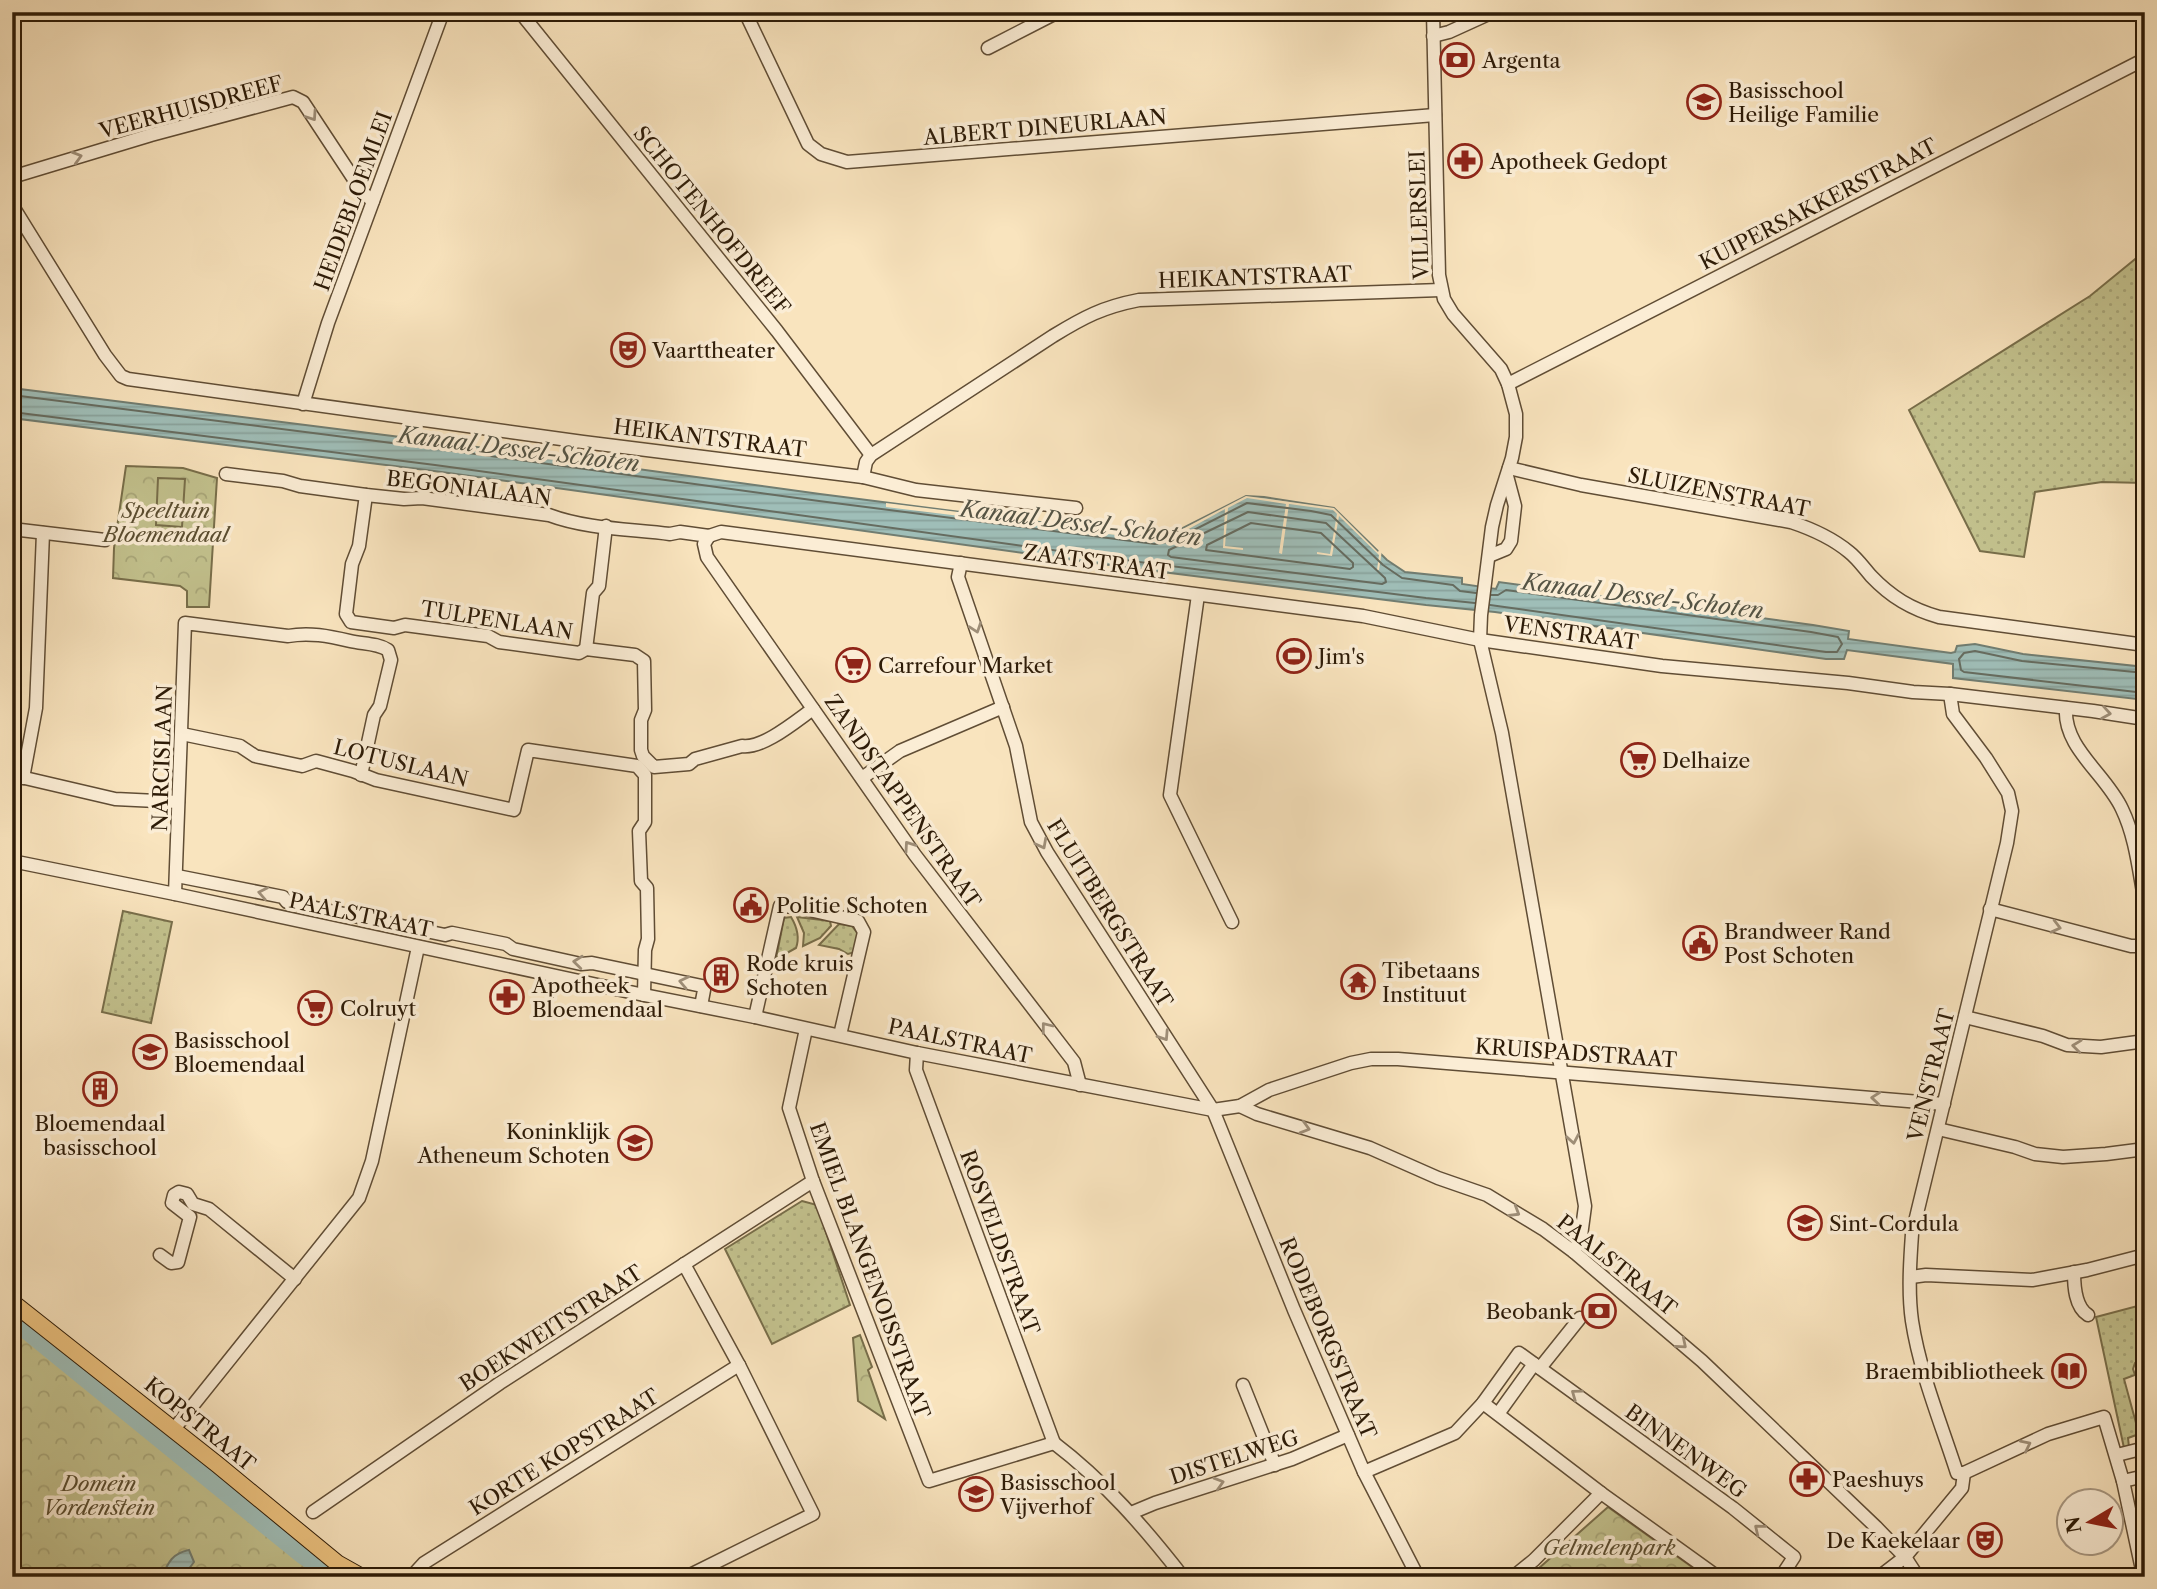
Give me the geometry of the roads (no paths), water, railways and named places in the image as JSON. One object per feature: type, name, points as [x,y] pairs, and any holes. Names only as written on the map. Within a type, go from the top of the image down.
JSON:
[{"type":"main road","name":"KOPSTRAAT","points":[[12,1302],[174,1429],[337,1563],[362,1577]]},
{"type":"street","name":"HEIDEBLOEMLEI","points":[[303,404],[317,356],[443,12]]},
{"type":"street","name":"SCHOTENHOFDREEF","points":[[520,12],[743,288],[871,455]]},
{"type":"street","name":"ALBERT DINEURLAAN","points":[[745,12],[808,144],[821,153],[847,162],[1435,115]]},
{"type":"street","points":[[988,48],[1058,12]]},
{"type":"street","name":"VILLERSLEI","points":[[1433,12],[1441,290],[1452,314],[1501,369],[1514,403],[1516,426],[1508,472],[1497,505],[1480,619],[1480,640],[1502,733],[1585,1206],[1581,1236],[1574,1252]]},
{"type":"street","points":[[1433,36],[1493,12]]},
{"type":"street","name":"KUIPERSAKKERSTRAAT","points":[[1508,384],[2145,59]]},
{"type":"street","name":"VEERHUISDREEF","points":[[12,177],[151,135],[293,97],[303,102],[363,192],[373,201]]},
{"type":"street","name":"HEIKANTSTRAAT","points":[[12,205],[104,355],[121,376],[159,384],[303,404],[863,477],[916,490],[1076,508]]},
{"type":"street","name":"HEIKANTSTRAAT","points":[[871,455],[1053,336],[1111,306],[1139,300],[1441,290]]},
{"type":"street","points":[[863,477],[866,462],[871,455]]},
{"type":"street","name":"VILLERSLEI","points":[[1489,556],[1506,549],[1511,541],[1515,506],[1508,472]]},
{"type":"street","name":"SLUIZENSTRAAT","points":[[1508,472],[1791,522],[1818,531],[1850,552],[1885,590],[1901,603],[1939,617],[2145,645]]},
{"type":"street","name":"BEGONIALAAN","points":[[226,474],[366,495],[422,498],[549,515],[564,521],[709,536]]},
{"type":"street","name":"TULPENLAAN","points":[[366,495],[359,546],[352,564],[346,614],[351,622],[394,628],[405,625],[488,636],[499,642],[579,653],[586,649],[635,655],[644,661],[645,713],[641,720],[641,750],[654,767],[689,764],[695,759],[742,746],[750,747],[768,739],[813,709]]},
{"type":"street","points":[[586,649],[606,526]]},
{"type":"street","points":[[12,529],[105,540]]},
{"type":"street","name":"ZAATSTRAAT","points":[[709,536],[721,532],[1363,616],[1480,640]]},
{"type":"street","points":[[43,533],[36,708],[18,777],[115,799],[178,802]]},
{"type":"street","name":"ZANDSTAPPENSTRAAT","points":[[709,536],[704,544],[707,557],[915,855],[1074,1062],[1080,1085]]},
{"type":"street","name":"FLUITBERGSTRAAT","points":[[961,563],[958,577],[1016,746],[1031,822],[1046,852],[1213,1110]]},
{"type":"street","points":[[1198,595],[1170,795],[1232,922]]},
{"type":"street","name":"NARCISLAAN","points":[[175,894],[185,623],[288,636],[303,633],[338,637],[382,646],[388,650],[391,660],[380,706],[374,715],[361,775]]},
{"type":"street","name":"VENSTRAAT","points":[[1480,640],[1662,666],[1950,694],[2145,719]]},
{"type":"street","name":"VENSTRAAT","points":[[1950,694],[1953,714],[2008,793],[2012,811],[2010,829],[1912,1234],[1912,1319],[1922,1366],[1957,1473],[1964,1473]]},
{"type":"street","points":[[862,778],[900,751],[1003,707]]},
{"type":"street","points":[[2066,708],[2068,732],[2110,787],[2126,819],[2133,839],[2145,903]]},
{"type":"street","name":"LOTUSLAAN","points":[[182,734],[240,746],[255,756],[302,766],[316,761],[376,780],[514,810],[528,750],[637,766],[645,775],[645,822],[639,831],[641,881],[646,888],[647,901],[648,942],[645,950],[645,974]]},
{"type":"street","name":"PAALSTRAAT","points":[[12,861],[917,1053],[1213,1110]]},
{"type":"street","name":"PAALSTRAAT","points":[[177,876],[283,897],[287,902],[445,936],[452,933],[581,964],[592,963],[702,986],[704,990],[701,1006]]},
{"type":"street","points":[[755,1017],[780,906],[796,907],[858,921],[864,932],[840,1035]]},
{"type":"street","points":[[1990,909],[2131,946],[2145,946]]},
{"type":"street","points":[[174,1429],[359,1198],[372,1161],[418,947]]},
{"type":"street","points":[[645,974],[645,995]]},
{"type":"street","points":[[1965,1017],[2043,1036],[2067,1045],[2101,1047],[2145,1041]]},
{"type":"street","name":"EMIEL BLANGENOISSTRAAT","points":[[806,1029],[789,1108],[813,1181],[929,1481],[1054,1443]]},
{"type":"street","name":"ROSVELDSTRAAT","points":[[917,1053],[916,1070],[1054,1443]]},
{"type":"street","name":"KRUISPADSTRAAT","points":[[1213,1110],[1240,1106],[1269,1090],[1371,1059],[1685,1081],[1944,1104]]},
{"type":"street","name":"PAALSTRAAT","points":[[1240,1106],[1257,1114],[1370,1148],[1438,1178],[1487,1195],[1544,1229],[1702,1361],[1905,1557],[1918,1577]]},
{"type":"street","name":"RODEBORGSTRAAT","points":[[1213,1110],[1348,1436],[1418,1577]]},
{"type":"street","points":[[1938,1129],[2035,1154],[2063,1157],[2145,1149]]},
{"type":"street","name":"BOEKWEITSTRAAT","points":[[313,1511],[500,1383],[813,1181]]},
{"type":"street","points":[[160,1255],[171,1263],[178,1262],[192,1211],[209,1209],[295,1279]]},
{"type":"street","points":[[1910,1277],[1926,1275],[2032,1280],[2145,1255]]},
{"type":"street","points":[[684,1264],[739,1365],[813,1514],[686,1577]]},
{"type":"street","points":[[2074,1272],[2076,1295],[2082,1312],[2088,1315]]},
{"type":"street","points":[[1498,1414],[1580,1318]]},
{"type":"street","points":[[1364,1472],[1455,1433],[1483,1403],[1520,1353],[1537,1366]]},
{"type":"street","name":"KORTE KOPSTRAAT","points":[[413,1575],[424,1563],[739,1365]]},
{"type":"street","name":"BINNENWEG","points":[[1537,1366],[1733,1508],[1794,1557],[1781,1577]]},
{"type":"street","points":[[1243,1385],[1275,1465]]},
{"type":"street","points":[[1483,1403],[1601,1493],[1718,1577]]},
{"type":"street","points":[[1879,1577],[1905,1557],[1962,1488],[1964,1473],[2048,1434],[2104,1417],[2117,1455],[2141,1565],[2145,1570]]},
{"type":"street","name":"DISTELWEG","points":[[1131,1513],[1154,1503],[1275,1465],[1348,1436]]},
{"type":"street","points":[[1054,1443],[1084,1466],[1131,1513],[1183,1577]]},
{"type":"street","points":[[2117,1455],[2145,1448]]},
{"type":"street","points":[[2123,1481],[2145,1476]]},
{"type":"street","points":[[1513,1577],[1534,1560],[1601,1493]]},
{"type":"water","points":[[12,388],[1156,537],[1183,528],[1246,496],[1264,497],[1334,508],[1387,560],[1405,572],[1462,578],[1462,584],[1496,589],[1499,582],[1813,625],[1849,631],[1848,639],[1951,653],[1955,652],[1957,646],[1975,644],[2023,654],[2145,667],[2145,700],[1953,678],[1953,664],[1847,650],[1844,659],[1826,659],[1495,612],[1138,569],[434,471],[12,418]]},
{"type":"water","points":[[189,1550],[194,1562],[184,1574],[162,1577],[172,1559]]},
{"type":"waterway","points":[[12,1318],[302,1554],[337,1577]]},
{"type":"place","name":"Argenta","points":[[1457,60]]},
{"type":"place","name":"Basisschool Heilige Familie","points":[[1704,102]]},
{"type":"place","name":"Apotheek Gedopt","points":[[1465,161]]},
{"type":"place","name":"Vaarttheater","points":[[628,350]]},
{"type":"place","name":"Jim's","points":[[1294,656]]},
{"type":"place","name":"Carrefour Market","points":[[853,665]]},
{"type":"place","name":"Delhaize","points":[[1638,760]]},
{"type":"place","name":"Politie Schoten","points":[[751,905]]},
{"type":"place","name":"Brandweer Rand Post Schoten","points":[[1700,943]]},
{"type":"place","name":"Rode kruis Schoten","points":[[721,975]]},
{"type":"place","name":"Tibetaans Instituut","points":[[1358,982]]},
{"type":"place","name":"Apotheek Bloemendaal","points":[[507,997]]},
{"type":"place","name":"Colruyt","points":[[315,1008]]},
{"type":"place","name":"Basisschool Bloemendaal","points":[[150,1052]]},
{"type":"place","name":"Bloemendaal basisschool","points":[[100,1089]]},
{"type":"place","name":"Koninklijk Atheneum Schoten","points":[[635,1143]]},
{"type":"place","name":"Sint-Cordula","points":[[1805,1223]]},
{"type":"place","name":"Beobank","points":[[1599,1311]]},
{"type":"place","name":"Braembibliotheek","points":[[2069,1371]]},
{"type":"place","name":"Paeshuys","points":[[1807,1479]]},
{"type":"place","name":"Basisschool Vijverhof","points":[[976,1494]]},
{"type":"place","name":"De Kaekelaar","points":[[1985,1540]]},
{"type":"water label","name":"Kanaal Dessel-Schoten","points":[[519,449]]},
{"type":"water label","name":"Kanaal Dessel-Schoten","points":[[1081,523]]},
{"type":"water label","name":"Kanaal Dessel-Schoten","points":[[1643,596]]},
{"type":"park label","name":"Speeltuin Bloemendaal","points":[[166,522]]},
{"type":"park label","name":"Domein Vordenstein","points":[[99,1495]]},
{"type":"park label","name":"Gelmelenpark","points":[[1609,1547]]}]
